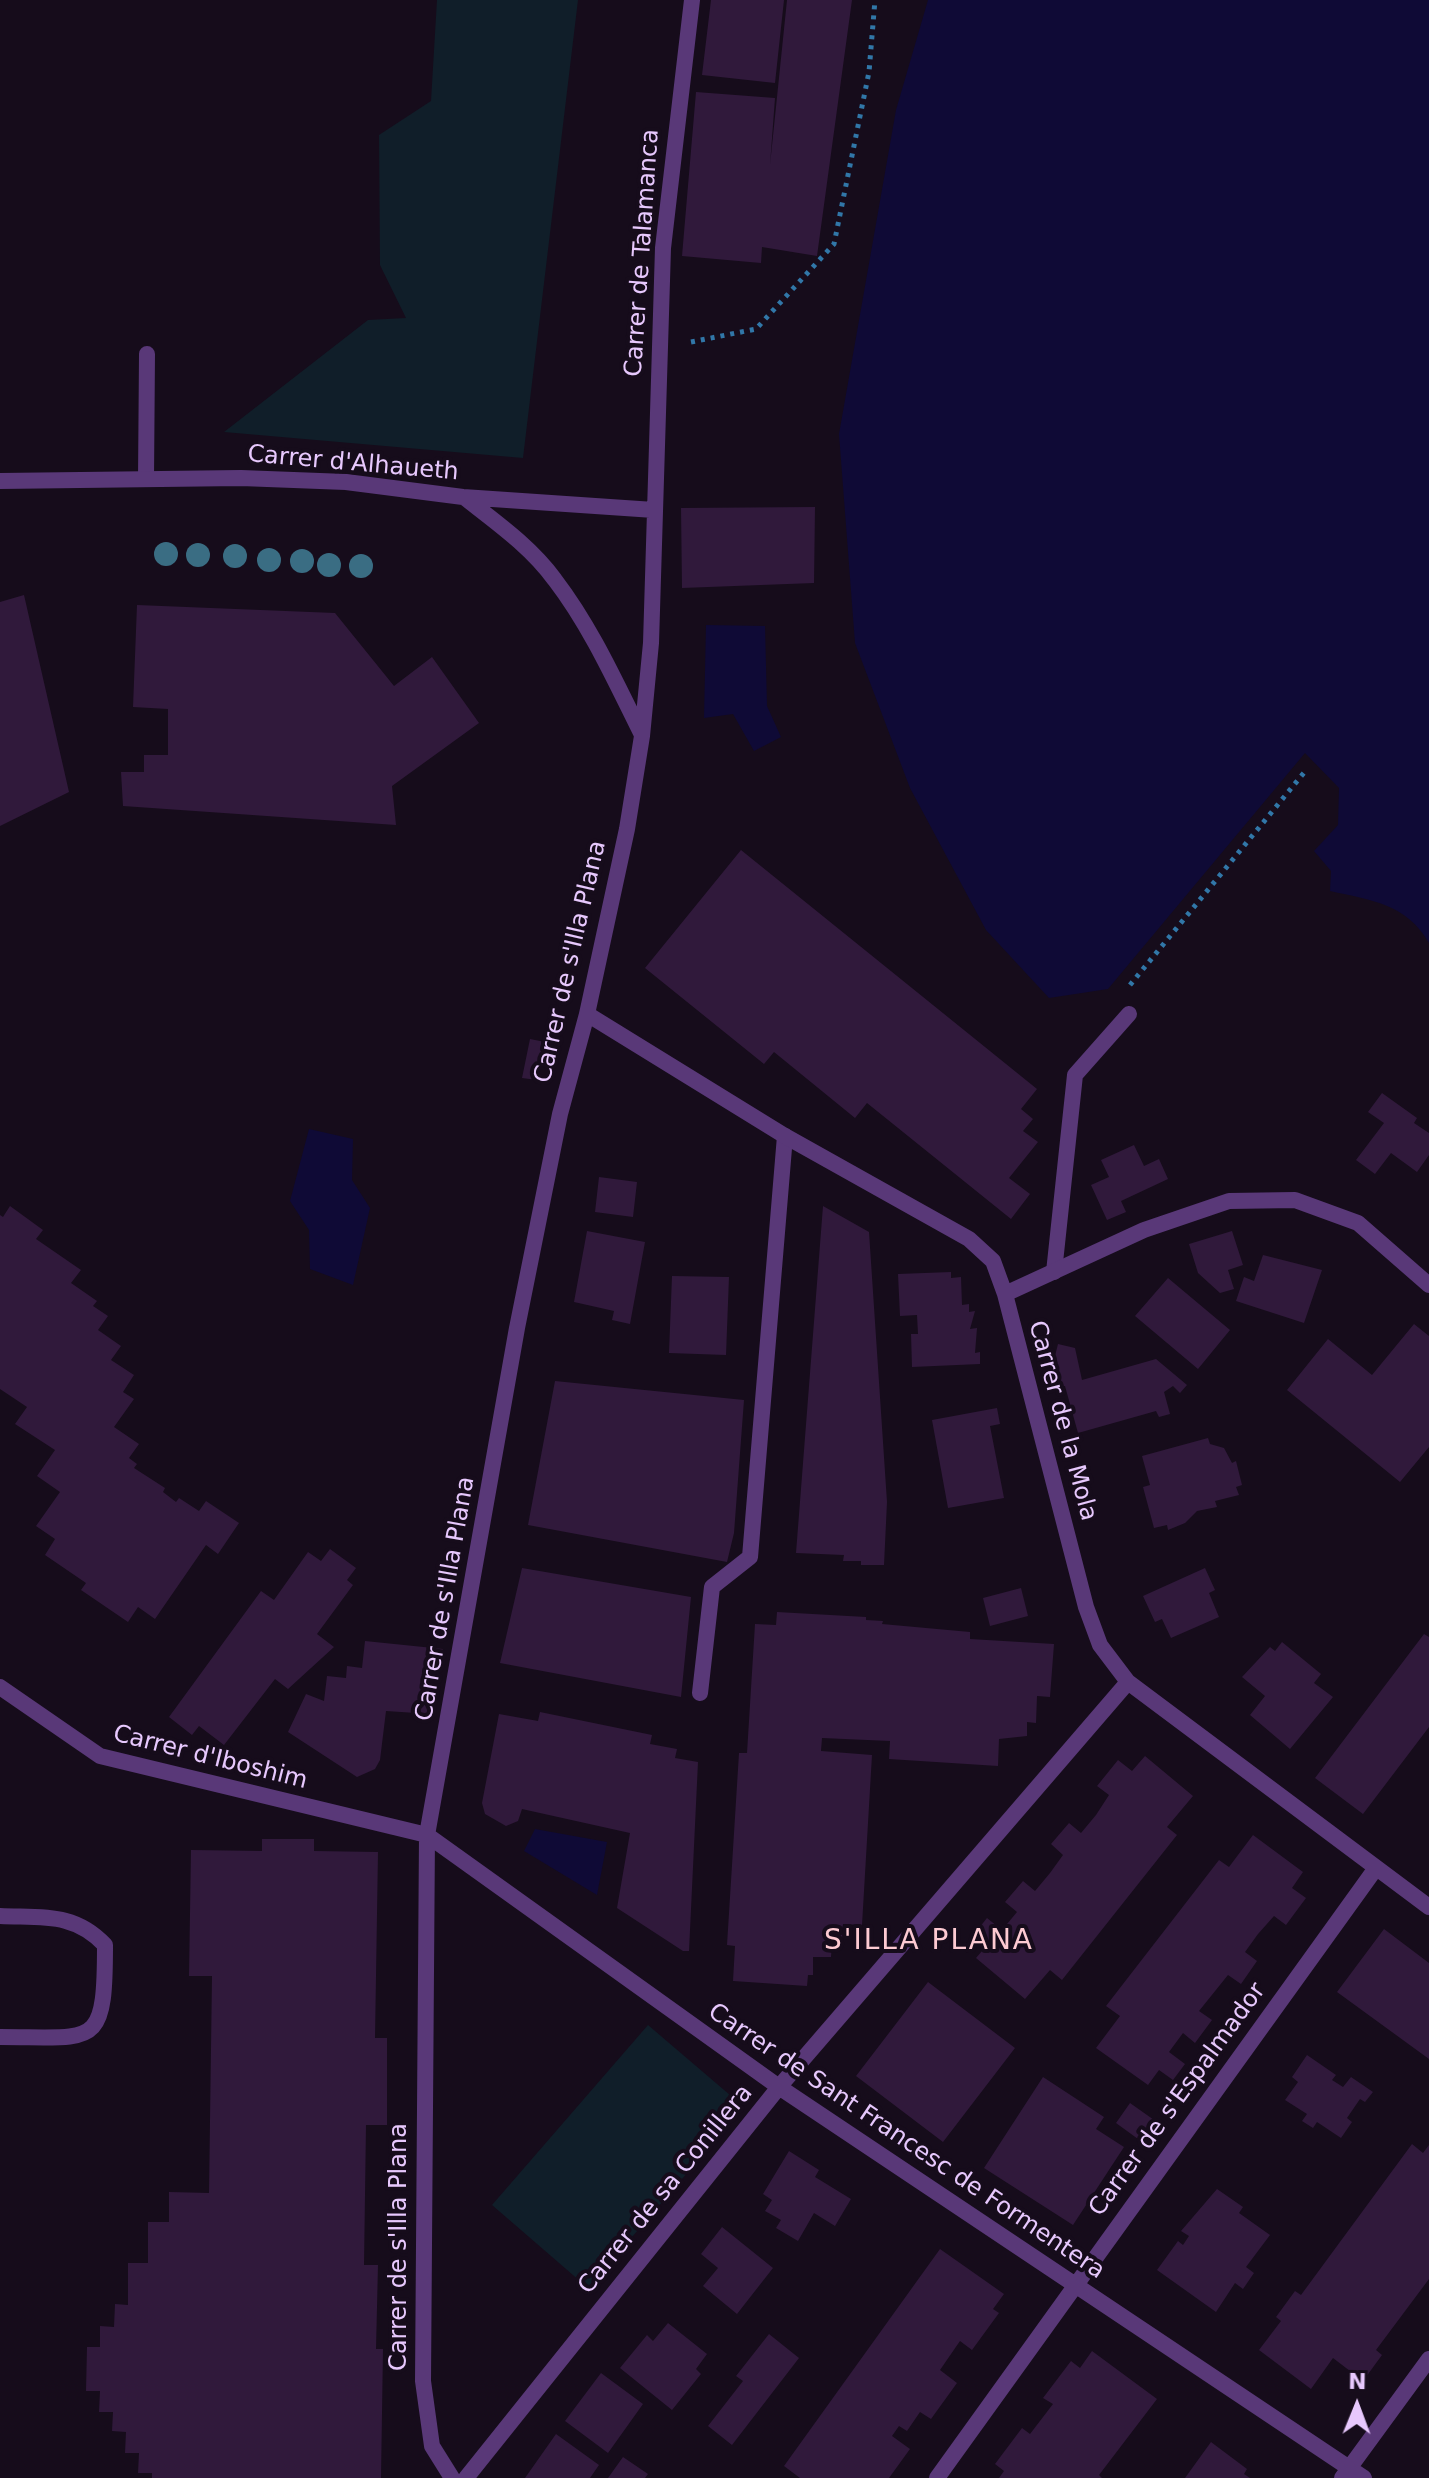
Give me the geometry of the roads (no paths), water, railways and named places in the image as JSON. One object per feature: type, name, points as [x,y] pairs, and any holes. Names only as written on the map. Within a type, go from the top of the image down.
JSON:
[{"type":"street","name":"Carrer de Talamanca","points":[[654,510],[663,248],[692,0]]},
{"type":"street","points":[[146,479],[147,354]]},
{"type":"street","name":"Carrer d'Alhaueth","points":[[0,481],[146,479],[346,482],[463,497],[654,510]]},
{"type":"street","points":[[463,497],[513,535],[555,579],[590,634],[642,736]]},
{"type":"street","name":"Carrer de s'Illa Plana","points":[[452,2478],[432,2446],[423,2381],[427,1835],[517,1328],[560,1114],[587,1014],[627,829],[642,736],[651,643],[654,510]]},
{"type":"street","name":"Carrer de la Mola","points":[[587,1014],[785,1136],[969,1239],[993,1261],[1005,1294],[1086,1607],[1100,1645],[1128,1682],[1429,1907]]},
{"type":"street","points":[[1054,1272],[1075,1075],[1129,1014]]},
{"type":"street","points":[[700,1693],[712,1587],[750,1557],[785,1136]]},
{"type":"street","points":[[1005,1294],[1144,1230],[1229,1201],[1295,1200],[1358,1223],[1429,1285]]},
{"type":"street","name":"Carrer de sa Conillera","points":[[466,2478],[779,2087],[1128,1682]]},
{"type":"street","name":"Carrer d'Iboshim","points":[[0,1687],[100,1756],[427,1835]]},
{"type":"street","name":"Carrer de Sant Francesc de Formentera","points":[[427,1835],[779,2087],[1345,2473],[1364,2478]]},
{"type":"street","name":"Carrer de s'Espalmador","points":[[937,2478],[1376,1868]]},
{"type":"street","points":[[0,1916],[65,1919],[90,1928],[105,1945],[105,2000],[96,2026],[79,2037],[0,2037]]},
{"type":"street","points":[[1345,2473],[1429,2359]]},
{"type":"district","name":"S'ILLA PLANA","points":[[929,1942]]}]
